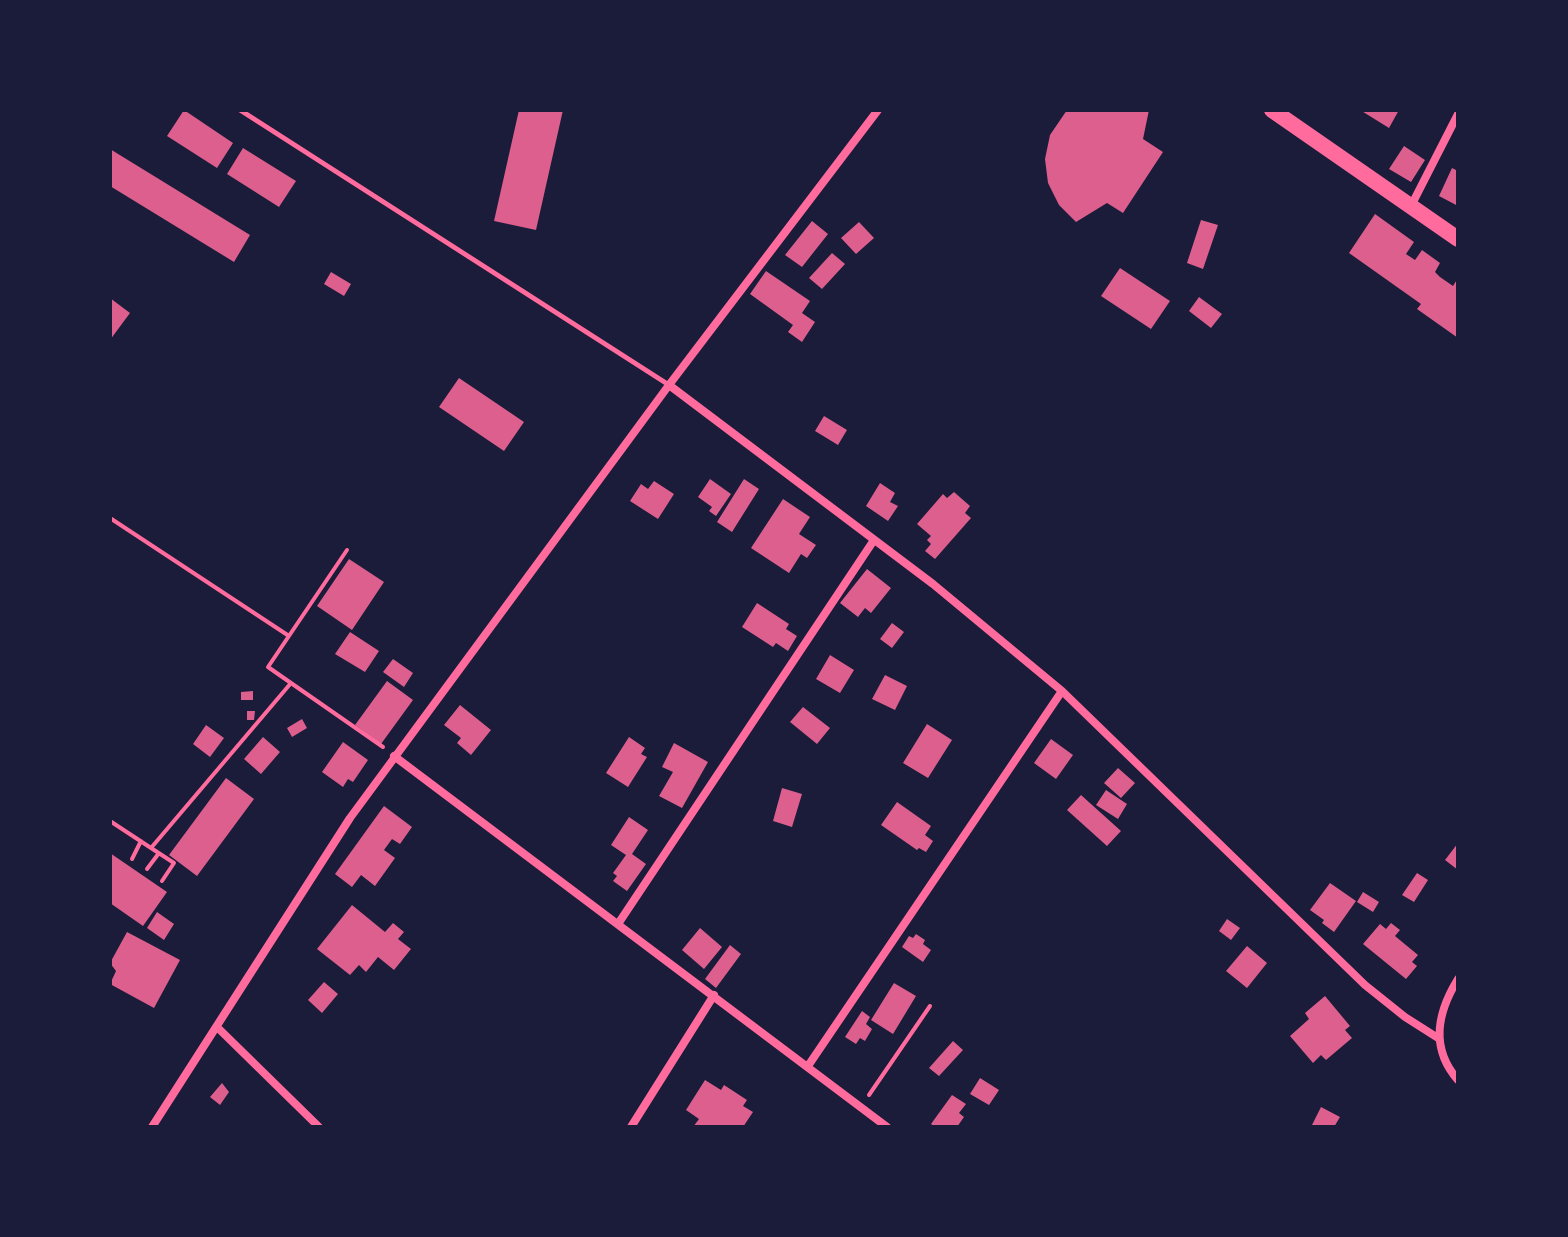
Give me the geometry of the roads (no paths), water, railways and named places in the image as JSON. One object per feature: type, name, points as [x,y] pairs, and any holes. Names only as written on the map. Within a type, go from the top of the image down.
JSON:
[{"type":"main road","points":[[1272,110],[1458,239]]},
{"type":"street","points":[[152,1127],[350,818],[394,756],[878,110]]},
{"type":"street","points":[[1411,206],[1458,114]]},
{"type":"street","points":[[669,385],[933,584],[1062,691],[1365,985],[1438,1038]]},
{"type":"street","points":[[618,924],[874,540]]},
{"type":"street","points":[[808,1066],[1062,691]]},
{"type":"street","points":[[394,756],[887,1127]]},
{"type":"street","points":[[1458,979],[1445,1003],[1438,1038],[1446,1064],[1458,1080]]},
{"type":"street","points":[[631,1127],[714,995]]},
{"type":"street","points":[[217,1027],[319,1127]]},
{"type":"lane","points":[[240,110],[669,385]]}]
